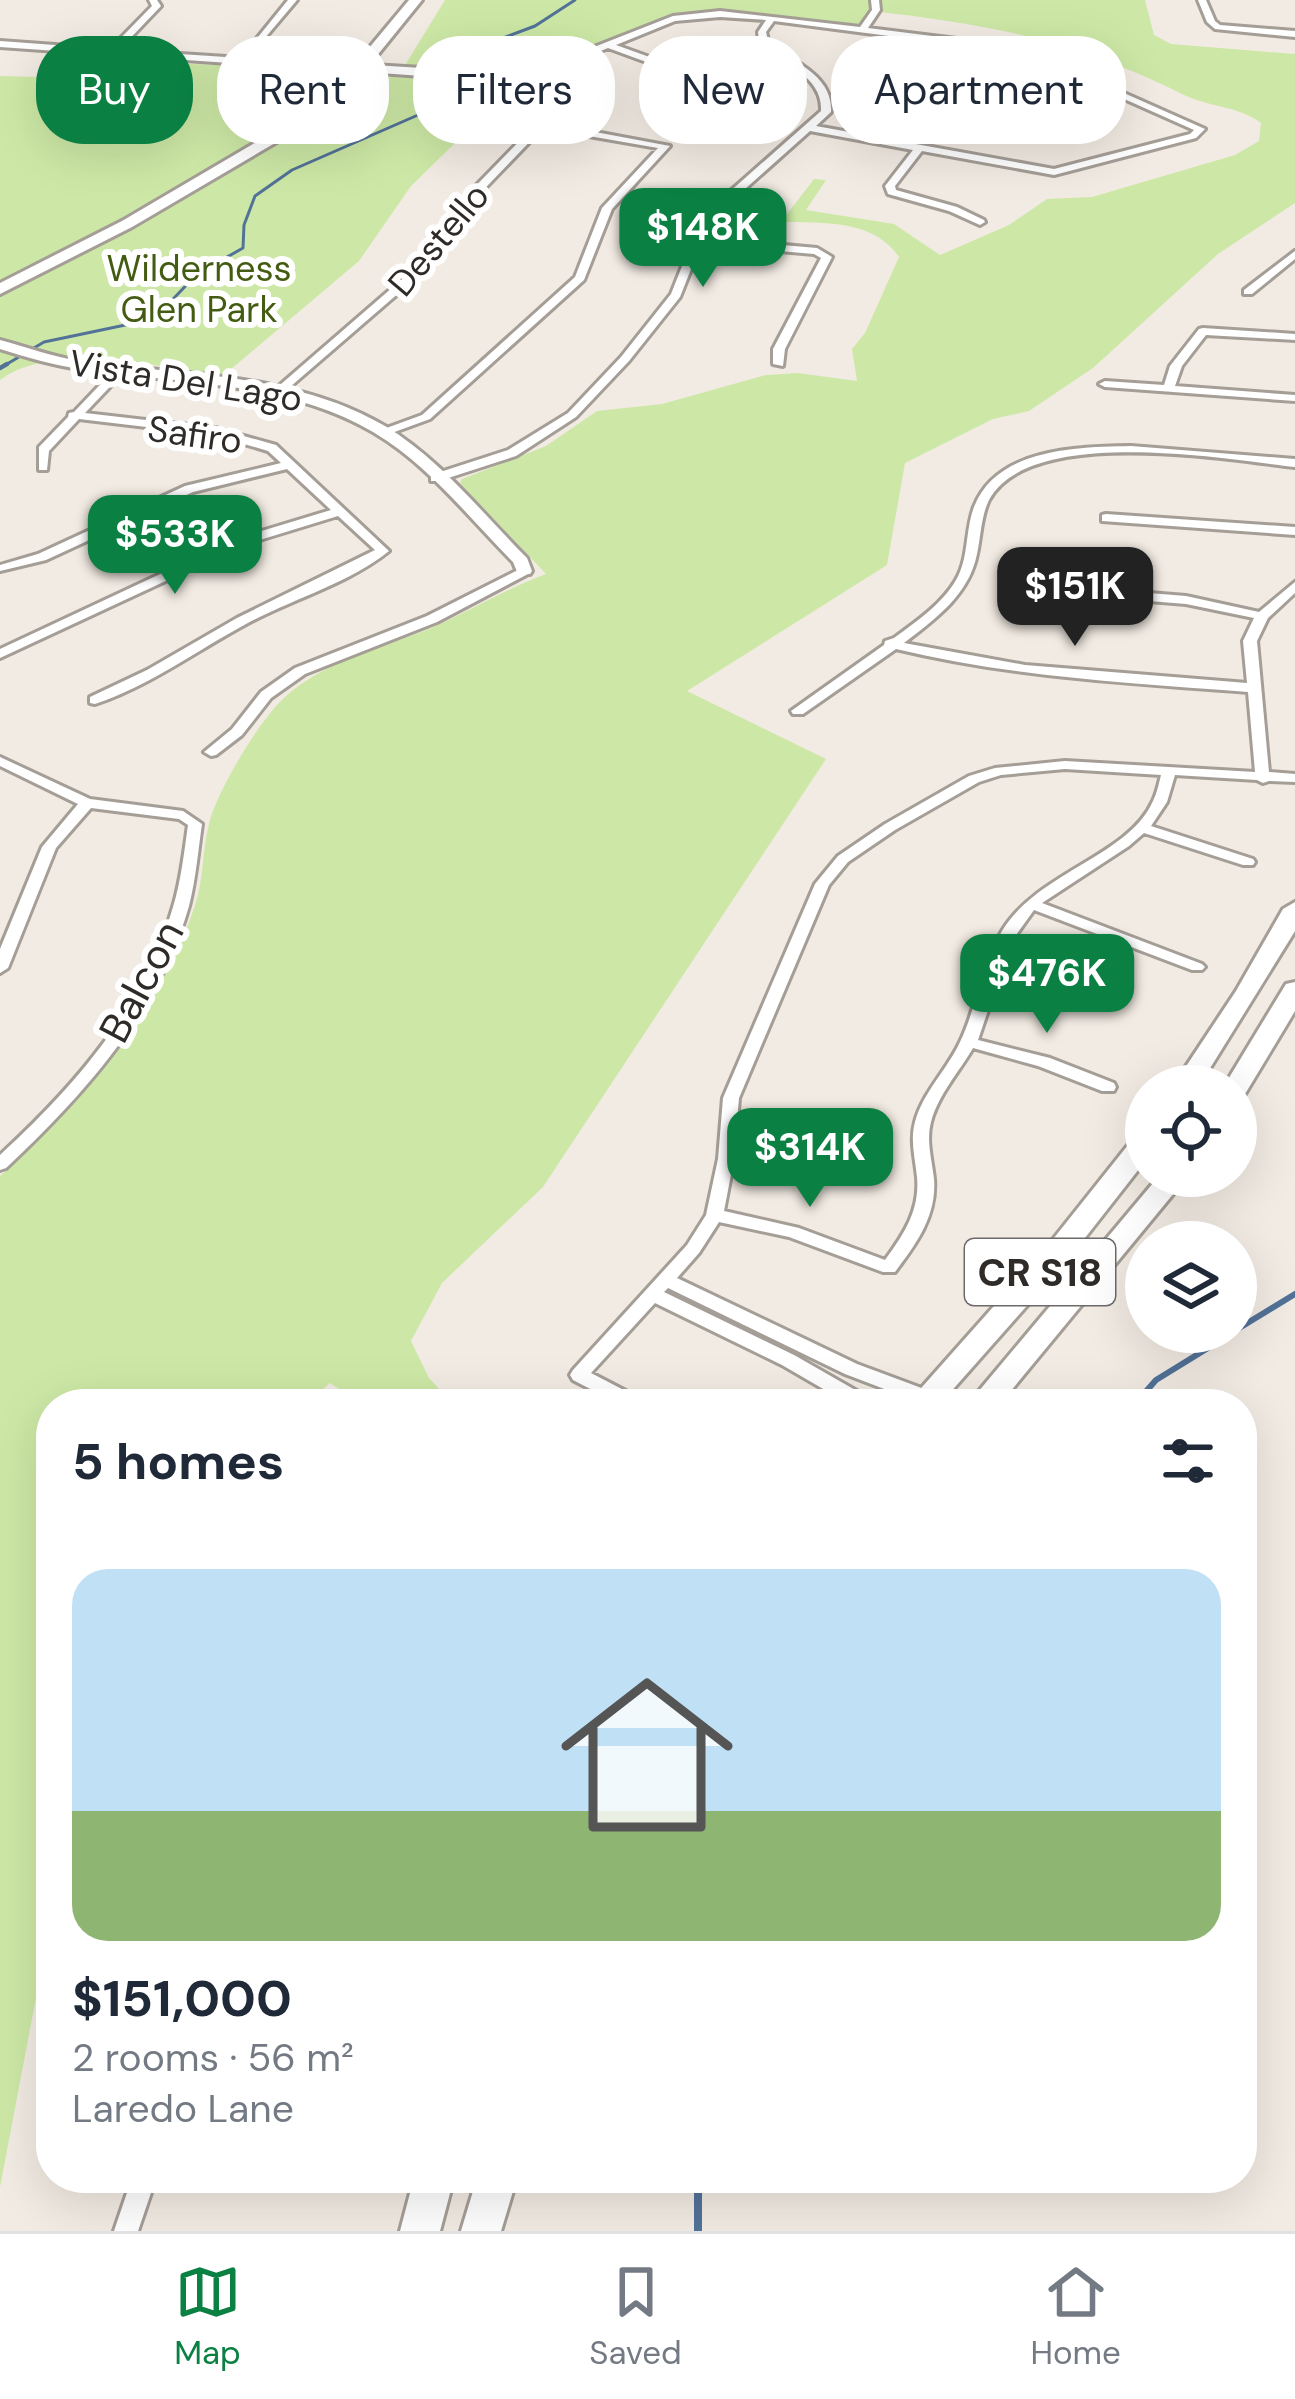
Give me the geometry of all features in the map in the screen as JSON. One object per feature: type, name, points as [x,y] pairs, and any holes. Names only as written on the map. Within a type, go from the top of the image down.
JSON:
[{"type":"main road","points":[[373,36],[398,0]]},
{"type":"main road","points":[[382,36],[416,0]]},
{"type":"main road","points":[[0,275],[243,144]]},
{"type":"main road","points":[[0,289],[127,224],[266,144]]},
{"type":"main road","points":[[1200,1065],[1250,991],[1295,909]]},
{"type":"main road","points":[[1250,1065],[1295,990]]},
{"type":"main road","name":"CR S18","points":[[936,1389],[1060,1250],[1125,1168]]},
{"type":"main road","points":[[995,1389],[1156,1197]]},
{"type":"main road","points":[[420,2231],[430,2193]]},
{"type":"main road","points":[[482,2231],[492,2193]]},
{"type":"street","points":[[128,36],[157,6],[153,0]]},
{"type":"street","points":[[263,36],[293,0]]},
{"type":"street","points":[[863,29],[876,10],[875,0]]},
{"type":"street","points":[[1202,0],[1210,22],[1218,27],[1295,34]]},
{"type":"street","points":[[615,44],[674,19],[720,14],[915,36]]},
{"type":"street","points":[[435,478],[512,453],[572,416],[666,309],[697,241],[722,204],[764,162],[826,112],[827,94],[764,41],[762,32],[772,18]]},
{"type":"street","points":[[0,44],[36,46]]},
{"type":"street","points":[[810,128],[1054,172],[1193,136],[1200,130],[1126,98]]},
{"type":"street","points":[[385,432],[426,416],[580,278],[607,208],[664,146],[615,137]]},
{"type":"street","name":"Destello","points":[[279,391],[419,270],[462,206],[522,144]]},
{"type":"street","points":[[920,146],[890,186],[892,192],[980,222]]},
{"type":"street","points":[[697,241],[817,251],[827,257],[779,349],[779,364]]},
{"type":"street","points":[[1248,292],[1295,254]]},
{"type":"street","points":[[1276,269],[1295,274]]},
{"type":"street","points":[[1169,388],[1176,366],[1203,332],[1295,337]]},
{"type":"street","name":"Vista Del Lago","points":[[7,346],[36,356],[120,370],[279,391],[338,408],[385,432],[521,561],[524,571]]},
{"type":"street","points":[[43,467],[43,450],[120,370]]},
{"type":"street","points":[[1105,384],[1295,398]]},
{"type":"street","name":"Safiro","points":[[73,415],[237,436],[272,448],[383,551],[225,630],[139,683],[95,700]]},
{"type":"street","points":[[798,711],[951,597],[973,564],[980,509],[1008,472],[1054,456],[1134,450],[1295,463]]},
{"type":"street","points":[[2,568],[42,557],[189,489],[291,464]]},
{"type":"street","points":[[0,655],[239,542],[340,511]]},
{"type":"street","points":[[1106,518],[1295,531]]},
{"type":"street","points":[[212,752],[237,732],[266,695],[300,671],[432,619],[524,571]]},
{"type":"street","points":[[1263,779],[1250,641],[1262,616],[1295,586]]},
{"type":"street","points":[[1076,591],[1186,600],[1262,616]]},
{"type":"street","points":[[890,644],[972,664],[1255,688]]},
{"type":"street","name":"Balcon","points":[[0,761],[87,802],[183,815],[196,824],[181,907],[140,997],[64,1103],[0,1164]]},
{"type":"street","points":[[606,1389],[580,1375],[660,1288],[715,1215],[726,1159],[730,1098],[822,884],[843,860],[954,789],[1000,771],[1065,765],[1295,778]]},
{"type":"street","points":[[715,1215],[793,1232],[889,1268],[917,1230],[927,1191],[920,1132],[924,1115],[968,1042],[998,957],[1031,904],[1144,828],[1165,803],[1169,772]]},
{"type":"street","points":[[1263,779],[1295,792]]},
{"type":"street","points":[[0,968],[49,847],[87,802]]},
{"type":"street","points":[[1144,828],[1248,862]]},
{"type":"street","points":[[1031,904],[1197,967]]},
{"type":"street","points":[[968,1042],[1044,1062],[1108,1087]]},
{"type":"street","points":[[660,1288],[726,1320],[897,1389]]},
{"type":"street","points":[[726,1320],[839,1389]]},
{"type":"street","points":[[816,1375],[831,1360]]},
{"type":"street","points":[[125,2231],[140,2193]]},
{"type":"green space","points":[[445,0],[1145,0],[1154,35],[1171,44],[1295,54],[1295,203],[1218,254],[1093,368],[1029,411],[993,419],[905,463],[887,565],[687,691],[826,759],[543,1187],[442,1283],[411,1341],[439,1389],[339,1389],[330,1383],[323,1389],[36,1389],[36,1998],[0,2187],[0,1176],[88,1086],[162,982],[195,905],[213,811],[248,745],[277,705],[310,678],[546,574],[460,483],[462,479],[546,446],[597,411],[662,404],[766,375],[798,373],[857,381],[852,349],[865,333],[899,257],[862,229],[781,222],[814,179],[826,180],[806,210],[894,224],[940,255],[1009,225],[1047,199],[1092,197],[1235,155],[1259,141],[1261,123],[1252,117],[1194,99],[1126,69],[1126,36],[1024,36],[872,11],[858,25],[720,12],[653,21],[615,38],[423,36]]},
{"type":"green space","name":"Wilderness Glen Park","points":[[413,52],[413,144],[454,144],[411,186],[359,261],[224,375],[78,359],[22,368],[0,380],[0,76],[36,77],[36,144],[193,144],[193,64],[217,65],[217,144],[389,144],[389,74],[399,75]]},
{"type":"waterway","points":[[2,367],[44,342],[154,319],[197,274],[243,248],[244,225],[255,196],[292,170],[434,108],[471,84],[498,40],[535,26],[575,0]]},
{"type":"waterway","points":[[0,368],[7,364]]},
{"type":"waterway","points":[[1257,1317],[1295,1294]]},
{"type":"waterway","points":[[1148,1389],[1200,1353]]},
{"type":"waterway","points":[[698,2193],[698,2231]]}]
